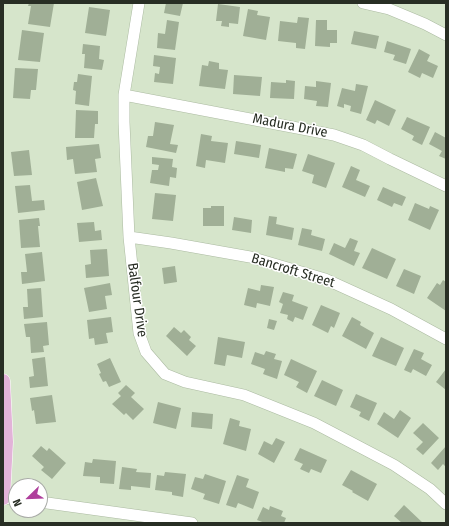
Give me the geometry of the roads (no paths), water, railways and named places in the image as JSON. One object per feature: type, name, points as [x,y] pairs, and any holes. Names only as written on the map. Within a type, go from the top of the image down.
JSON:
[{"type":"main road","points":[[3,381],[6,442],[3,498]]},
{"type":"street","name":"Balfour Drive","points":[[139,3],[124,95],[124,122],[129,237],[138,333],[146,352],[165,374],[185,382],[244,395],[314,423],[394,465],[430,489],[446,504]]},
{"type":"street","points":[[363,3],[389,9],[425,24],[446,35]]},
{"type":"street","name":"Madura Drive","points":[[124,95],[334,134],[363,145],[446,186]]},
{"type":"street","name":"Bancroft Street","points":[[129,237],[250,257],[325,279],[391,309],[446,339]]},
{"type":"street","points":[[48,503],[192,523]]}]
